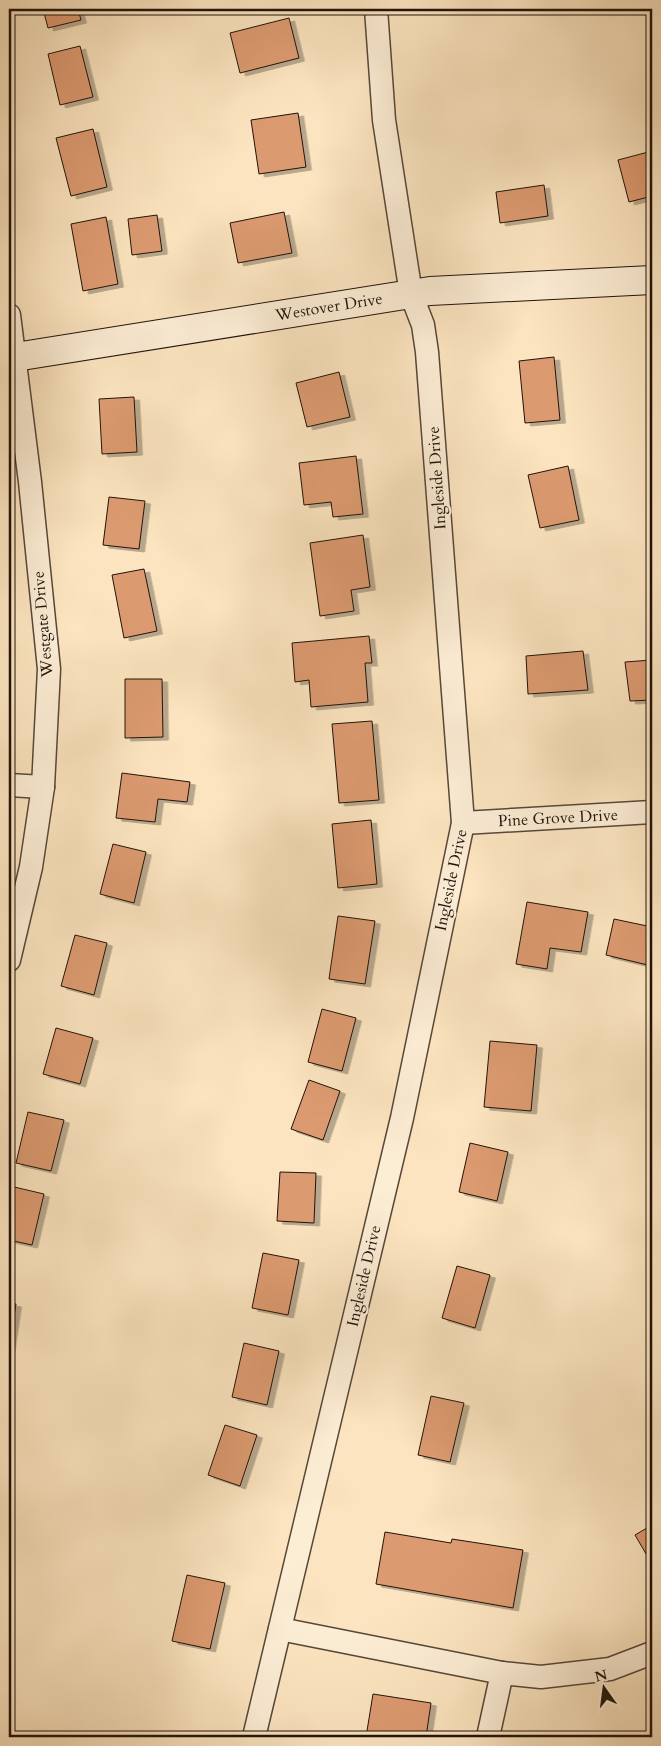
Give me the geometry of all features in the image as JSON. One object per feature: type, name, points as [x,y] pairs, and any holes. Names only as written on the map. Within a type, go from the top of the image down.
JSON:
[{"type":"street","name":"Ingleside Drive","points":[[254,1737],[402,1118],[463,823],[427,352],[423,325],[410,294],[384,120],[376,9]]},
{"type":"street","name":"Westover Drive","points":[[12,357],[430,291],[652,280]]},
{"type":"street","name":"Westgate Drive","points":[[9,316],[12,357],[49,669],[43,787],[31,867],[9,960]]},
{"type":"street","points":[[9,785],[43,787]]},
{"type":"street","name":"Pine Grove Drive","points":[[463,823],[652,812]]},
{"type":"street","points":[[280,1629],[502,1673],[542,1677],[610,1669],[652,1654]]},
{"type":"street","points":[[488,1737],[502,1673]]},
{"type":"building","points":[[43,9],[78,9],[81,20],[48,28]]},
{"type":"building","points":[[289,18],[299,58],[240,73],[230,33]]},
{"type":"building","points":[[80,46],[93,97],[60,105],[48,54]]},
{"type":"building","points":[[298,113],[306,167],[259,174],[251,120]]},
{"type":"building","points":[[93,129],[107,187],[71,196],[56,138]]},
{"type":"building","points":[[652,151],[652,196],[629,202],[618,160]]},
{"type":"building","points":[[544,185],[548,216],[500,223],[496,192]]},
{"type":"building","points":[[284,212],[292,253],[238,263],[230,223]]},
{"type":"building","points":[[157,215],[162,251],[132,255],[128,219]]},
{"type":"building","points":[[106,217],[118,284],[83,291],[71,224]]},
{"type":"building","points":[[554,357],[560,420],[525,423],[519,361]]},
{"type":"building","points":[[339,372],[350,417],[307,427],[296,383]]},
{"type":"building","points":[[134,397],[137,452],[102,454],[99,399]]},
{"type":"building","points":[[356,456],[363,514],[333,517],[331,502],[304,505],[299,463]]},
{"type":"building","points":[[568,466],[579,520],[540,528],[528,475]]},
{"type":"building","points":[[109,497],[145,501],[139,549],[103,545]]},
{"type":"building","points":[[363,535],[370,587],[351,590],[354,611],[320,616],[310,543]]},
{"type":"building","points":[[144,569],[157,631],[124,638],[112,575]]},
{"type":"building","points":[[369,636],[372,663],[365,663],[368,702],[311,707],[309,680],[295,682],[292,643]]},
{"type":"building","points":[[583,651],[588,690],[528,694],[526,656]]},
{"type":"building","points":[[652,660],[652,700],[630,701],[625,662]]},
{"type":"building","points":[[125,679],[162,679],[163,737],[125,738]]},
{"type":"building","points":[[372,721],[379,800],[339,803],[332,724]]},
{"type":"building","points":[[122,773],[190,782],[187,802],[158,799],[155,822],[116,818]]},
{"type":"building","points":[[371,820],[377,884],[338,888],[332,824]]},
{"type":"building","points":[[113,844],[146,852],[134,903],[100,894]]},
{"type":"building","points":[[527,902],[588,912],[581,952],[550,948],[547,969],[516,964]]},
{"type":"building","points":[[338,916],[375,921],[365,984],[329,979]]},
{"type":"building","points":[[614,919],[652,927],[652,966],[606,955]]},
{"type":"building","points":[[75,935],[107,943],[94,995],[61,986]]},
{"type":"building","points":[[322,1009],[356,1018],[342,1071],[308,1062]]},
{"type":"building","points":[[56,1028],[93,1038],[80,1084],[43,1074]]},
{"type":"building","points":[[490,1041],[537,1045],[531,1111],[484,1107]]},
{"type":"building","points":[[309,1080],[340,1091],[323,1140],[291,1129]]},
{"type":"building","points":[[28,1112],[64,1120],[51,1171],[16,1163]]},
{"type":"building","points":[[470,1143],[508,1152],[497,1201],[459,1192]]},
{"type":"building","points":[[280,1172],[316,1173],[314,1223],[277,1221]]},
{"type":"building","points":[[10,1186],[44,1194],[32,1245],[9,1240]]},
{"type":"building","points":[[263,1253],[299,1260],[288,1315],[252,1308]]},
{"type":"building","points":[[457,1266],[490,1275],[475,1328],[442,1318]]},
{"type":"building","points":[[9,1303],[16,1304],[9,1350]]},
{"type":"building","points":[[244,1343],[279,1351],[267,1405],[232,1397]]},
{"type":"building","points":[[431,1396],[464,1403],[450,1462],[418,1455]]},
{"type":"building","points":[[225,1425],[257,1435],[240,1486],[208,1475]]},
{"type":"building","points":[[652,1525],[652,1564],[635,1535]]},
{"type":"building","points":[[385,1532],[451,1543],[452,1539],[523,1550],[513,1608],[376,1584]]},
{"type":"building","points":[[187,1575],[225,1583],[210,1649],[172,1641]]},
{"type":"building","points":[[373,1694],[431,1703],[426,1737],[366,1737]]}]
